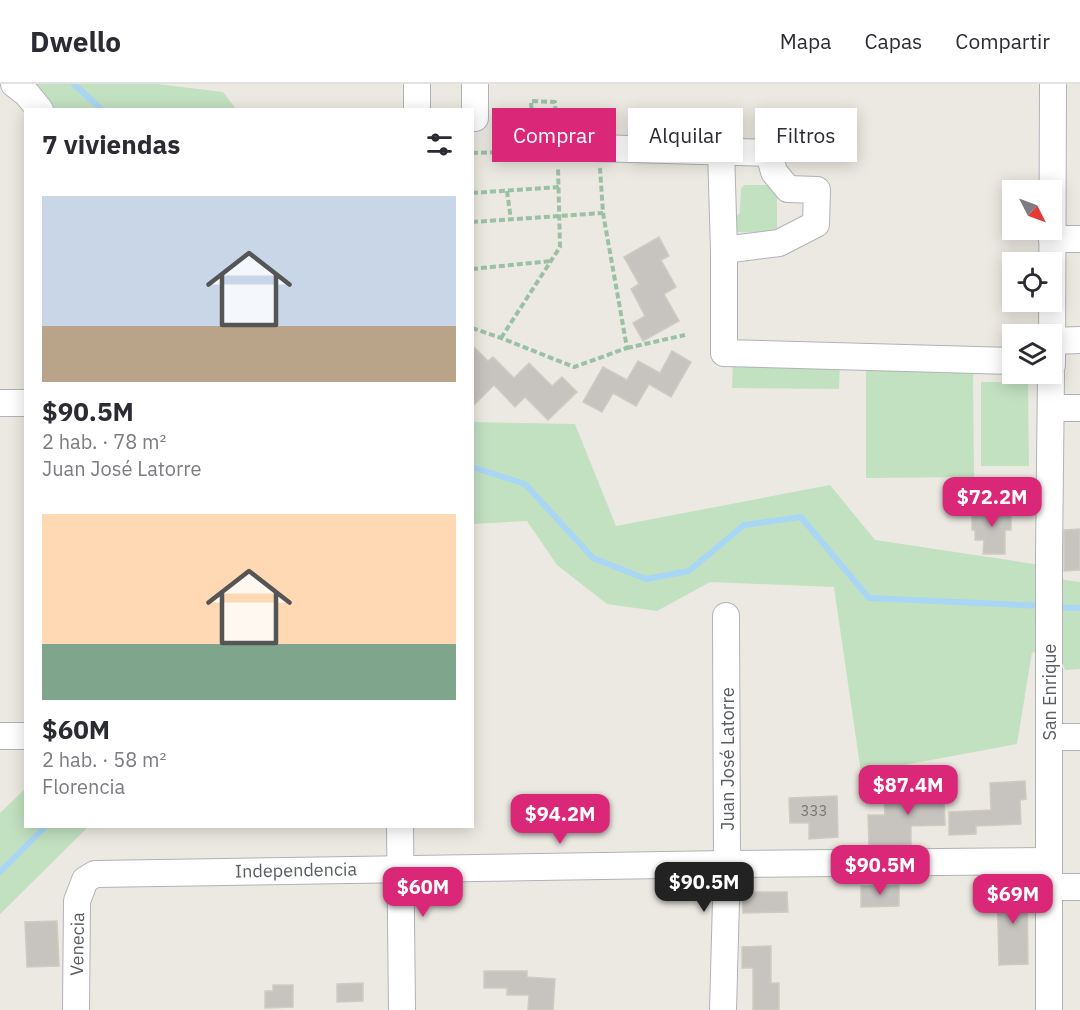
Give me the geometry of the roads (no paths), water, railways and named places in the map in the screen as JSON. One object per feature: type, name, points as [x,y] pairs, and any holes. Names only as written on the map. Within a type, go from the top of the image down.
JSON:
[{"type":"street","points":[[0,84],[14,84],[27,94],[38,108]]},
{"type":"street","points":[[417,84],[417,108]]},
{"type":"street","points":[[475,84],[475,117]]},
{"type":"street","points":[[1046,84],[1060,84]]},
{"type":"street","points":[[1052,180],[1053,84]]},
{"type":"street","points":[[724,250],[779,243],[816,224],[817,190],[788,189],[774,172],[769,153],[743,152]]},
{"type":"street","points":[[721,162],[724,353],[1002,361]]},
{"type":"street","points":[[1062,240],[1080,239]]},
{"type":"street","points":[[1052,240],[1052,324]]},
{"type":"street","points":[[1062,341],[1080,340]]},
{"type":"street","name":"San Enrique","points":[[1048,1010],[1051,384]]},
{"type":"street","points":[[0,403],[24,403]]},
{"type":"street","points":[[1051,408],[1080,408]]},
{"type":"street","name":"Juan José Latorre","points":[[723,1010],[727,864],[726,616]]},
{"type":"street","points":[[0,736],[24,736]]},
{"type":"street","points":[[1050,737],[1080,737]]},
{"type":"street","points":[[400,828],[402,1010]]},
{"type":"street","name":"Independencia","points":[[85,880],[95,874],[1048,861]]},
{"type":"street","name":"Venecia","points":[[76,1010],[77,901],[85,880]]},
{"type":"street","points":[[1049,887],[1080,887]]},
{"type":"waterway","points":[[74,84],[100,108]]},
{"type":"waterway","points":[[474,468],[525,484],[593,558],[646,579],[689,571],[744,525],[801,517],[869,598],[1043,606]]},
{"type":"waterway","points":[[1054,607],[1080,608]]},
{"type":"waterway","points":[[0,872],[44,828]]}]
